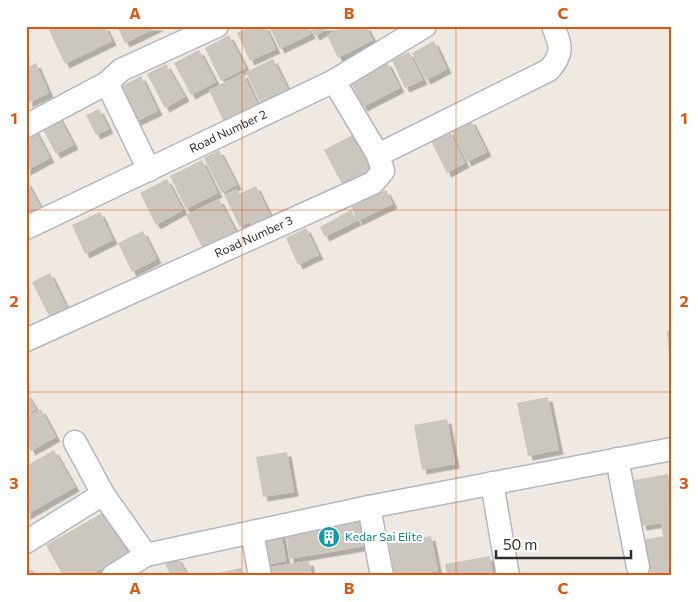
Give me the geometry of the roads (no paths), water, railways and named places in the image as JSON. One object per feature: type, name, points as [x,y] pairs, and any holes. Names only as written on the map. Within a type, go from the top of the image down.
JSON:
[{"type":"street","points":[[26,126],[107,82],[121,70],[172,36],[217,26]]},
{"type":"street","name":"Road Number 2","points":[[26,228],[334,81],[425,26]]},
{"type":"street","points":[[334,81],[378,155],[549,70],[559,59],[560,52],[560,45],[553,26]]},
{"type":"street","points":[[107,82],[149,170]]},
{"type":"street","name":"Road Number 3","points":[[26,340],[373,183],[383,171],[378,155]]},
{"type":"street","points":[[75,442],[103,494],[146,555]]},
{"type":"street","points":[[113,576],[146,555],[369,507],[672,449]]},
{"type":"street","points":[[617,459],[638,567]]},
{"type":"street","points":[[492,483],[508,576]]},
{"type":"street","points":[[26,542],[103,494]]},
{"type":"street","points":[[369,507],[382,576]]},
{"type":"street","points":[[252,532],[260,576]]},
{"type":"place","name":"Kedar Sai Elite","points":[[329,537]]}]
